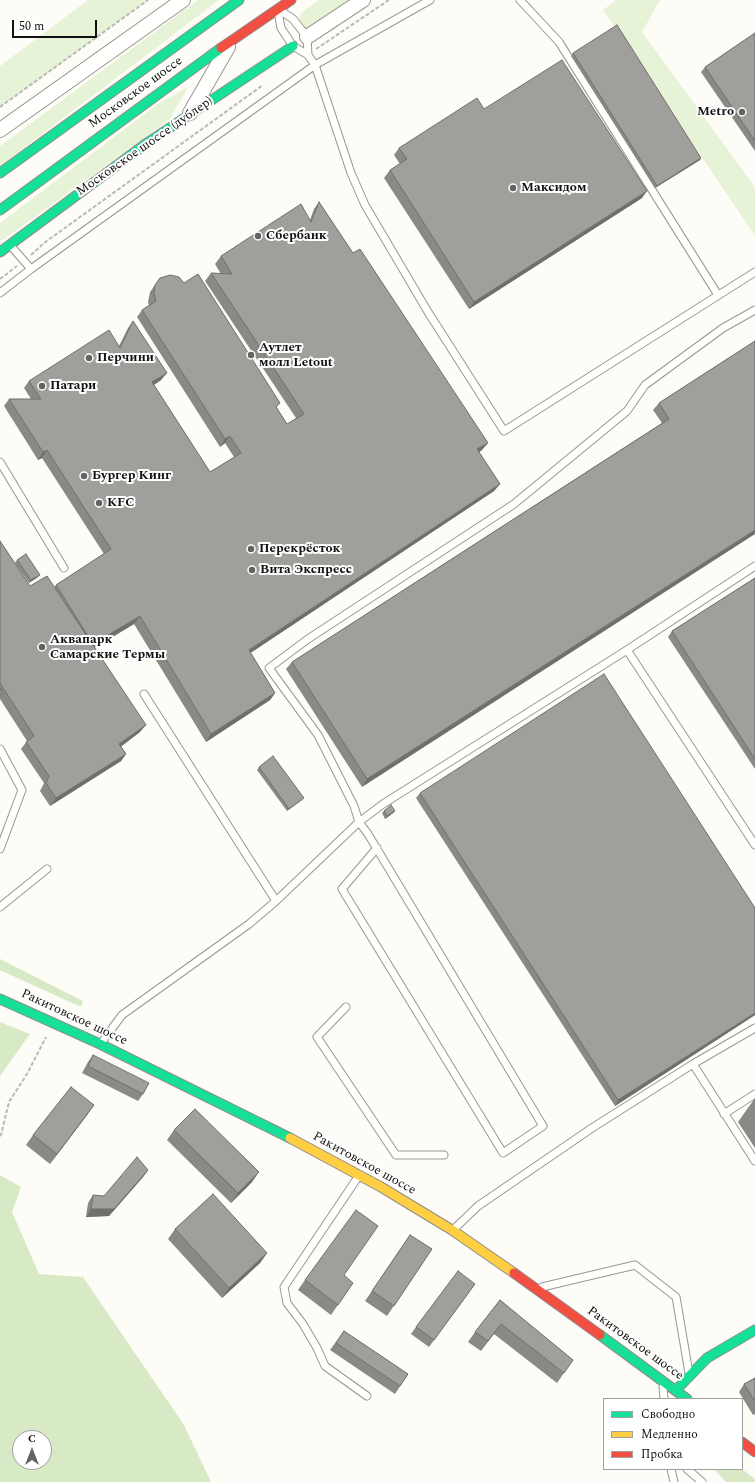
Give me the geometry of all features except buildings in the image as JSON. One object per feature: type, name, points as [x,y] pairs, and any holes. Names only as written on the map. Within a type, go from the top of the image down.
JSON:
[{"type":"main road","name":"Московское шоссе","points":[[0,173],[239,0]]},
{"type":"main road","points":[[272,0],[277,9]]},
{"type":"main road","name":"Московское шоссе","points":[[0,210],[234,38],[291,0]]},
{"type":"main road","name":"Московское шоссе (дублер)","points":[[0,252],[147,143],[293,46]]},
{"type":"main road","name":"Ракитовское шоссе","points":[[0,999],[100,1044],[277,1131],[381,1187],[452,1230],[537,1289],[686,1398]]},
{"type":"main road","points":[[676,1390],[707,1358],[755,1330]]},
{"type":"main road","points":[[743,1443],[755,1452]]},
{"type":"street","points":[[0,130],[183,0]]},
{"type":"street","points":[[307,37],[363,0]]},
{"type":"street","points":[[188,116],[234,38]]},
{"type":"lane","points":[[0,293],[30,269],[315,65],[430,0]]},
{"type":"lane","points":[[520,0],[559,42],[718,296]]},
{"type":"lane","points":[[277,9],[293,19],[307,37],[308,55]]},
{"type":"lane","points":[[277,9],[281,28],[293,46],[308,55],[315,65],[351,173],[365,205],[404,273],[504,431],[755,272]]},
{"type":"lane","points":[[9,244],[30,269]]},
{"type":"lane","points":[[377,848],[342,889],[503,1153],[543,1126],[377,848],[359,822],[354,806],[318,735],[269,668],[308,639],[514,504],[627,411],[645,385],[723,328],[755,310]]},
{"type":"lane","points":[[0,462],[64,568]]},
{"type":"lane","points":[[100,1044],[122,1014],[249,924],[276,901],[359,822],[382,804],[627,650],[755,566]]},
{"type":"lane","points":[[627,650],[755,845]]},
{"type":"lane","points":[[144,694],[276,901]]},
{"type":"lane","points":[[0,749],[22,790],[0,850]]},
{"type":"lane","points":[[0,907],[47,870]]},
{"type":"lane","points":[[346,1007],[317,1037],[396,1154],[444,1154]]},
{"type":"lane","points":[[452,1230],[478,1206],[592,1128],[692,1064],[755,1028]]},
{"type":"lane","points":[[692,1064],[755,1161]]},
{"type":"lane","points":[[724,1114],[755,1094]]},
{"type":"lane","points":[[360,1176],[284,1286],[287,1303],[303,1324],[317,1348],[325,1366],[367,1396]]},
{"type":"lane","points":[[537,1289],[635,1265],[676,1297],[690,1377]]},
{"type":"lane","points":[[663,1381],[664,1398]]},
{"type":"lane","points":[[671,1470],[674,1482]]},
{"type":"lane","points":[[688,1470],[702,1482]]},
{"type":"path","points":[[0,107],[148,0]]},
{"type":"path","points":[[308,55],[389,0]]},
{"type":"path","points":[[0,279],[23,262],[44,243],[265,84]]},
{"type":"path","points":[[0,1136],[9,1102],[27,1074],[53,1022]]},
{"type":"green space","points":[[88,0],[148,0],[0,107],[0,66]]},
{"type":"green space","points":[[198,0],[219,0],[0,166],[0,146]]},
{"type":"green space","points":[[319,0],[350,0],[304,29],[299,18],[301,13]]},
{"type":"green space","points":[[616,0],[660,0],[642,32],[755,187],[755,236],[603,10]]},
{"type":"green space","points":[[189,86],[169,120],[0,242],[0,223],[158,104]]},
{"type":"green space","points":[[0,959],[83,1001],[81,1007],[0,970]]},
{"type":"green space","points":[[0,1022],[30,1034],[0,1076]]},
{"type":"green space","points":[[0,1175],[21,1187],[12,1212],[39,1274],[83,1277],[184,1425],[211,1482],[0,1482]]},
{"type":"green space","points":[[715,1470],[743,1470],[755,1479],[755,1482],[726,1482]]},
{"type":"traffic: fast","points":[[0,173],[239,0]]},
{"type":"traffic: fast","points":[[0,252],[147,143],[293,46]]},
{"type":"traffic: fast","points":[[0,210],[221,48]]},
{"type":"traffic: fast","points":[[0,999],[100,1044],[290,1138]]},
{"type":"traffic: fast","points":[[676,1390],[707,1358],[755,1330]]},
{"type":"traffic: fast","points":[[600,1335],[686,1398]]},
{"type":"traffic: slow","points":[[290,1138],[381,1187],[452,1230],[514,1273]]},
{"type":"traffic: jam","points":[[221,48],[291,0]]},
{"type":"traffic: jam","points":[[514,1273],[600,1335]]},
{"type":"traffic: jam","points":[[743,1443],[755,1452]]},
{"type":"place","name":"Metro","points":[[742,112]]},
{"type":"place","name":"Максидом","points":[[513,188]]},
{"type":"place","name":"Сбербанк","points":[[258,236]]},
{"type":"place","name":"Аутлет молл Letout","points":[[251,355]]},
{"type":"place","name":"Перчини","points":[[89,358]]},
{"type":"place","name":"Патари","points":[[42,386]]},
{"type":"place","name":"Бургер Кинг","points":[[84,476]]},
{"type":"place","name":"KFC","points":[[99,503]]},
{"type":"place","name":"Перекрёсток","points":[[251,549]]},
{"type":"place","name":"Вита Экспресс","points":[[252,570]]},
{"type":"place","name":"Аквапарк Самарские Термы","points":[[42,647]]}]
